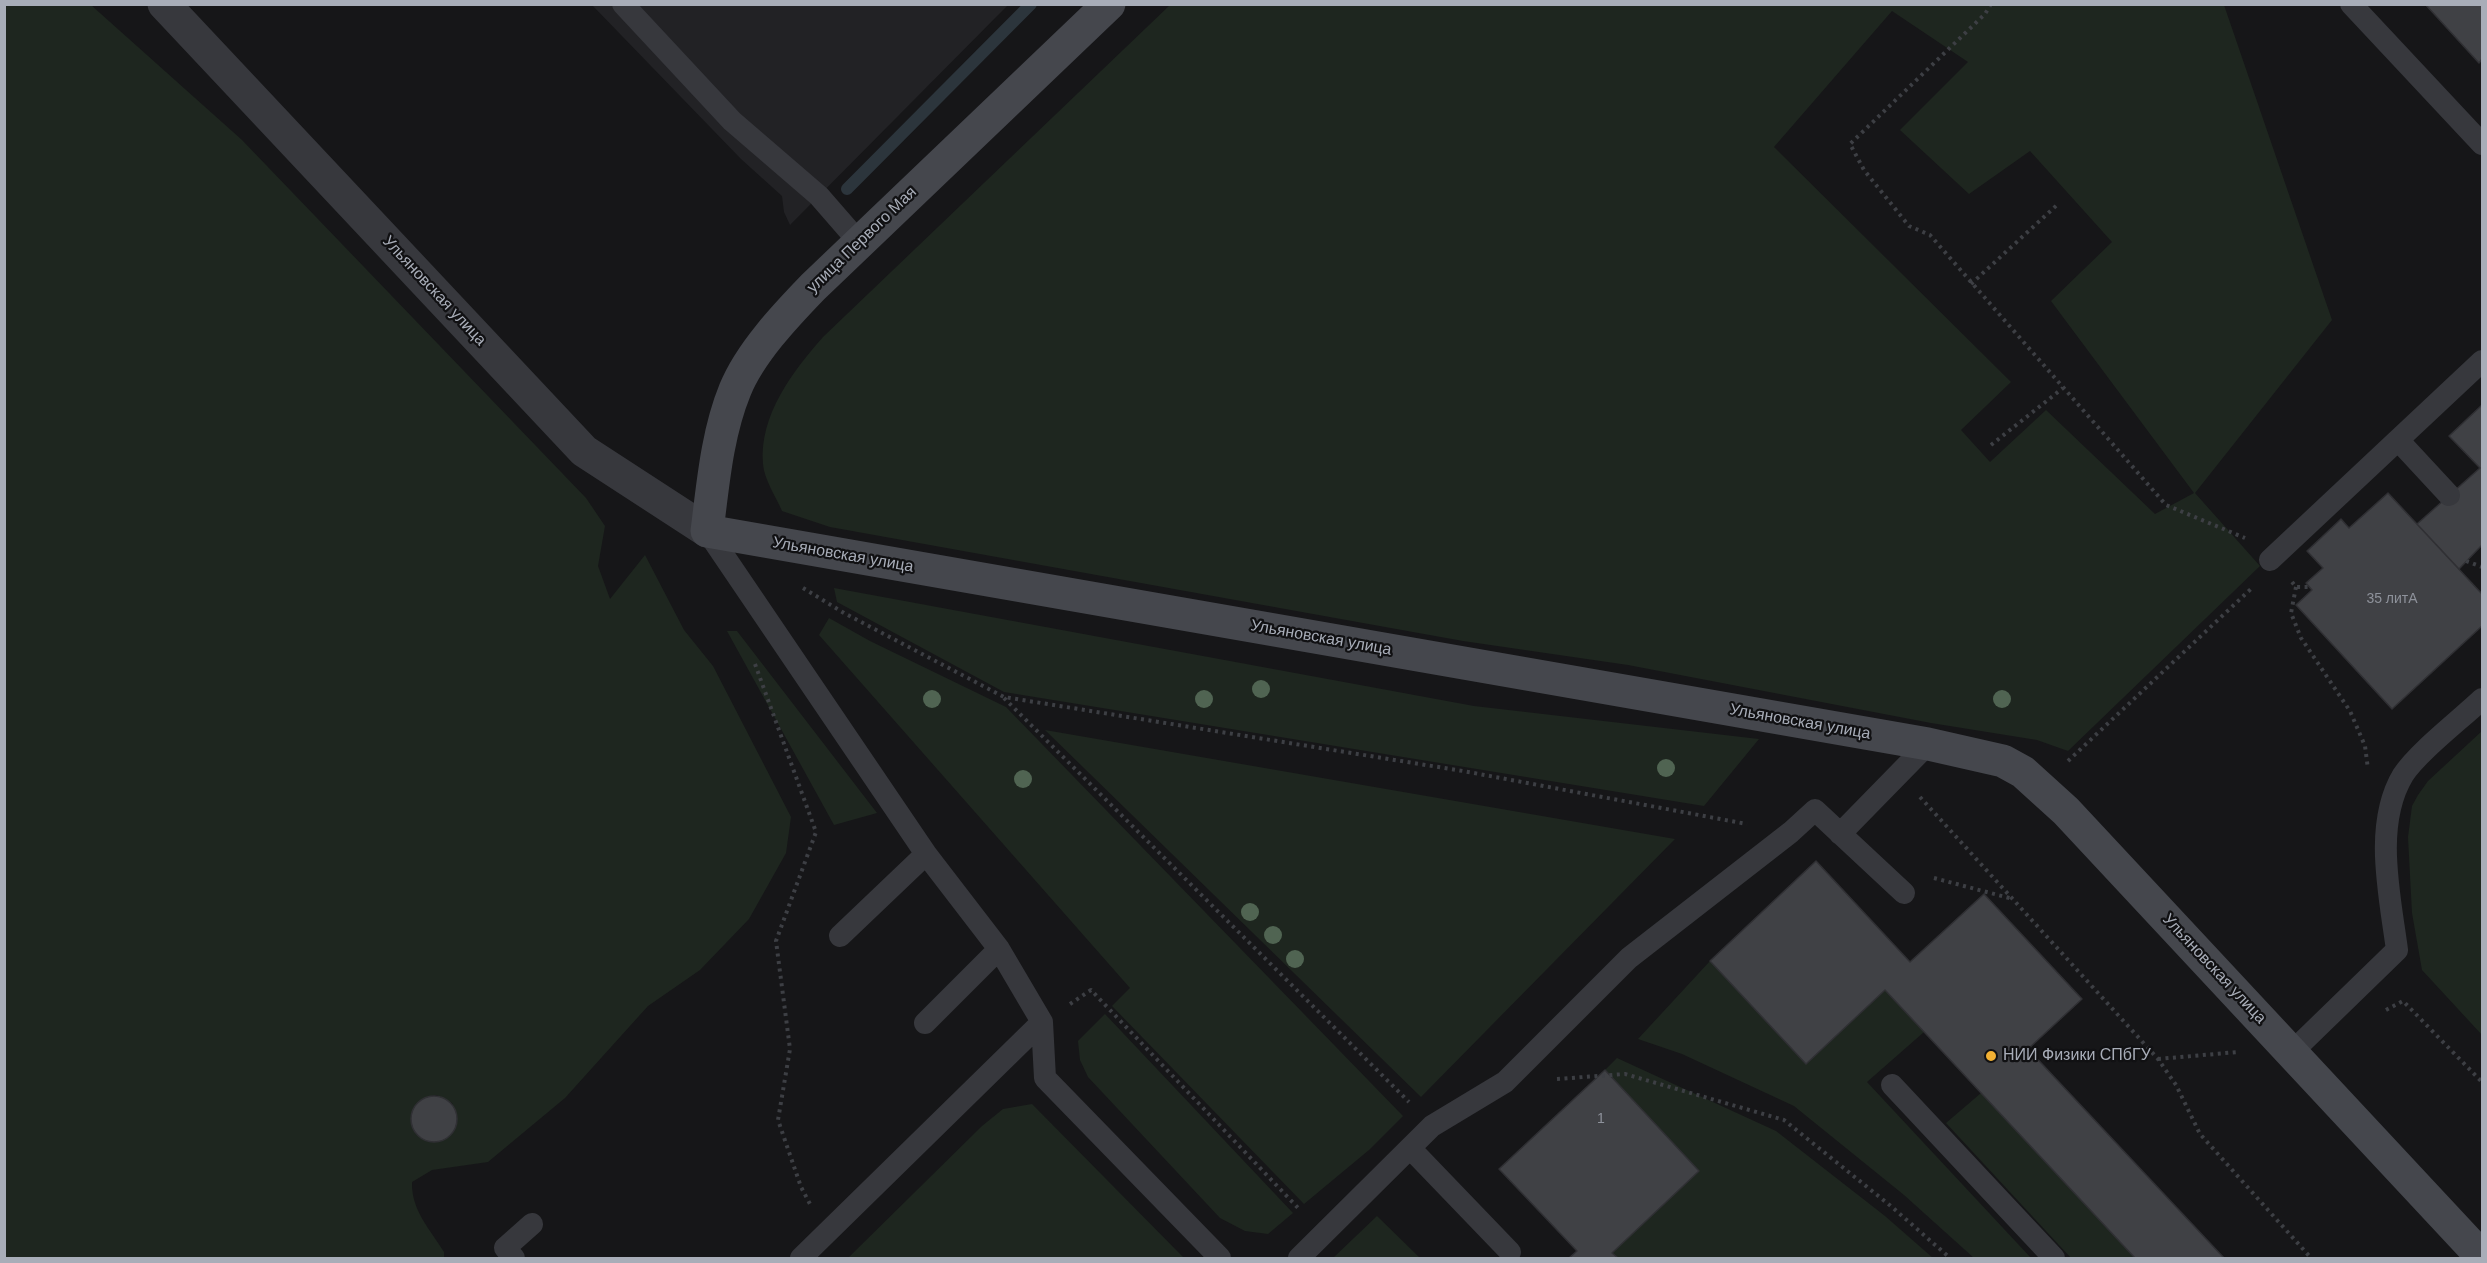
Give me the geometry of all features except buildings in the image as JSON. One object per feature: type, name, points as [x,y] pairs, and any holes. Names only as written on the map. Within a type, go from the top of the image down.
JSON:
[{"type":"street","name":"Ульяновская улица","points":[[164,4],[584,451],[707,531],[1928,744],[2002,761],[2024,772],[2041,787],[2292,1052],[2482,1257]]},
{"type":"street","name":"улица Первого Мая","points":[[707,531],[716,459],[735,390],[758,351],[787,314],[859,242],[1109,4]]},
{"type":"lane","points":[[623,4],[732,121],[819,196],[859,242]]},
{"type":"lane","points":[[2364,9],[2482,144]]},
{"type":"lane","points":[[2270,560],[2482,360]]},
{"type":"lane","points":[[2398,440],[2449,495]]},
{"type":"lane","points":[[707,531],[926,854],[999,949],[1042,1022],[1045,1078],[1220,1258]]},
{"type":"lane","points":[[2292,1052],[2397,950],[2389,886],[2386,831],[2388,813],[2394,795],[2404,774],[2418,758],[2482,699]]},
{"type":"lane","points":[[1840,834],[1928,744]]},
{"type":"lane","points":[[1299,1258],[1432,1126],[1505,1082],[1629,958],[1791,832],[1815,810],[1904,893]]},
{"type":"lane","points":[[840,936],[926,854]]},
{"type":"lane","points":[[925,1023],[999,949]]},
{"type":"lane","points":[[801,1258],[1042,1022]]},
{"type":"lane","points":[[1892,1085],[2054,1258]]},
{"type":"lane","points":[[1410,1148],[1510,1252]]},
{"type":"lane","points":[[514,1258],[505,1248],[532,1224]]},
{"type":"path","points":[[1991,4],[1985,14],[1850,144],[1864,170],[1909,226],[1929,235],[2166,505],[2243,536],[2270,560]]},
{"type":"path","points":[[1971,284],[2057,205]]},
{"type":"path","points":[[1991,445],[2063,388]]},
{"type":"path","points":[[2466,561],[2482,567]]},
{"type":"path","points":[[2041,787],[2258,581]]},
{"type":"path","points":[[795,584],[844,613],[1004,697],[1432,1126]]},
{"type":"path","points":[[2296,587],[2291,613],[2301,638],[2350,711],[2365,746],[2369,772],[2394,795]]},
{"type":"path","points":[[751,653],[816,831],[776,942],[790,1049],[778,1120],[801,1187],[827,1234]]},
{"type":"path","points":[[1004,697],[1462,771],[1791,832]]},
{"type":"path","points":[[1899,774],[2158,1059],[2176,1085],[2200,1134],[2311,1258]]},
{"type":"path","points":[[1931,877],[2014,899]]},
{"type":"path","points":[[1042,1022],[1092,990],[1323,1234]]},
{"type":"path","points":[[2384,1011],[2403,1001],[2482,1082]]},
{"type":"path","points":[[2158,1059],[2223,1052],[2292,1052]]},
{"type":"path","points":[[1505,1082],[1625,1074],[1784,1120],[1893,1207],[1950,1258]]},
{"type":"shaded area","points":[[5,4],[91,5],[242,140],[586,498],[605,526],[598,566],[610,599],[645,555],[684,630],[713,666],[791,817],[786,853],[749,919],[700,970],[648,1006],[565,1098],[488,1162],[432,1170],[412,1182],[418,1210],[444,1252],[444,1258],[5,1258]],"holes":[[[437,1095],[452,1103],[456,1113],[456,1123],[454,1131],[449,1136],[434,1141],[416,1134],[412,1113],[418,1103],[429,1096]]]},
{"type":"shaded area","points":[[592,5],[1008,5],[790,225],[784,212],[782,196],[741,159]]},
{"type":"shaded area","points":[[1170,5],[2224,5],[2332,320],[2195,493],[2260,566],[2068,751],[2037,740],[1931,723],[1628,665],[1463,641],[830,527],[782,511],[768,482],[763,464],[766,428],[772,411],[800,364],[823,337]],"holes":[[[1892,11],[1968,62],[1900,130],[1969,194],[2030,151],[2112,242],[2051,301],[2194,493],[2155,514],[2046,410],[1990,462],[1961,430],[2011,382],[1774,147]]]},
{"type":"shaded area","points":[[834,588],[1474,706],[1759,739],[1704,806],[1004,692],[837,602]]},
{"type":"shaded area","points":[[829,618],[870,641],[1006,707],[1403,1116],[1369,1150],[1304,1204],[1112,1006],[1130,988],[819,635]]},
{"type":"shaded area","points":[[727,631],[737,631],[877,813],[834,825]]},
{"type":"shaded area","points":[[1045,730],[1675,839],[1421,1097]]},
{"type":"shaded area","points":[[2482,731],[2482,1035],[2422,970],[2412,913],[2408,837],[2412,806],[2418,795],[2428,781]]},
{"type":"shaded area","points":[[1710,961],[1806,1064],[1885,990],[1924,1032],[1867,1082],[2031,1258],[1974,1258],[1904,1195],[1794,1106],[1682,1054],[1638,1039]]},
{"type":"shaded area","points":[[1105,1014],[1293,1213],[1268,1234],[1245,1231],[1220,1218],[1088,1077],[1080,1060],[1078,1041]]},
{"type":"shaded area","points":[[1617,1058],[1776,1131],[1885,1216],[1933,1258],[1618,1258],[1612,1253],[1699,1171],[1605,1070]]},
{"type":"shaded area","points":[[1981,1093],[2135,1258],[2071,1258],[1946,1123]]},
{"type":"shaded area","points":[[1032,1104],[1184,1258],[848,1258],[982,1126],[1003,1109]]},
{"type":"shaded area","points":[[1377,1216],[1420,1258],[1333,1258]]},
{"type":"waterway","points":[[847,189],[1031,4]]},
{"type":"place","name":"НИИ Физики СПбГУ","points":[[1991,1056]]}]
